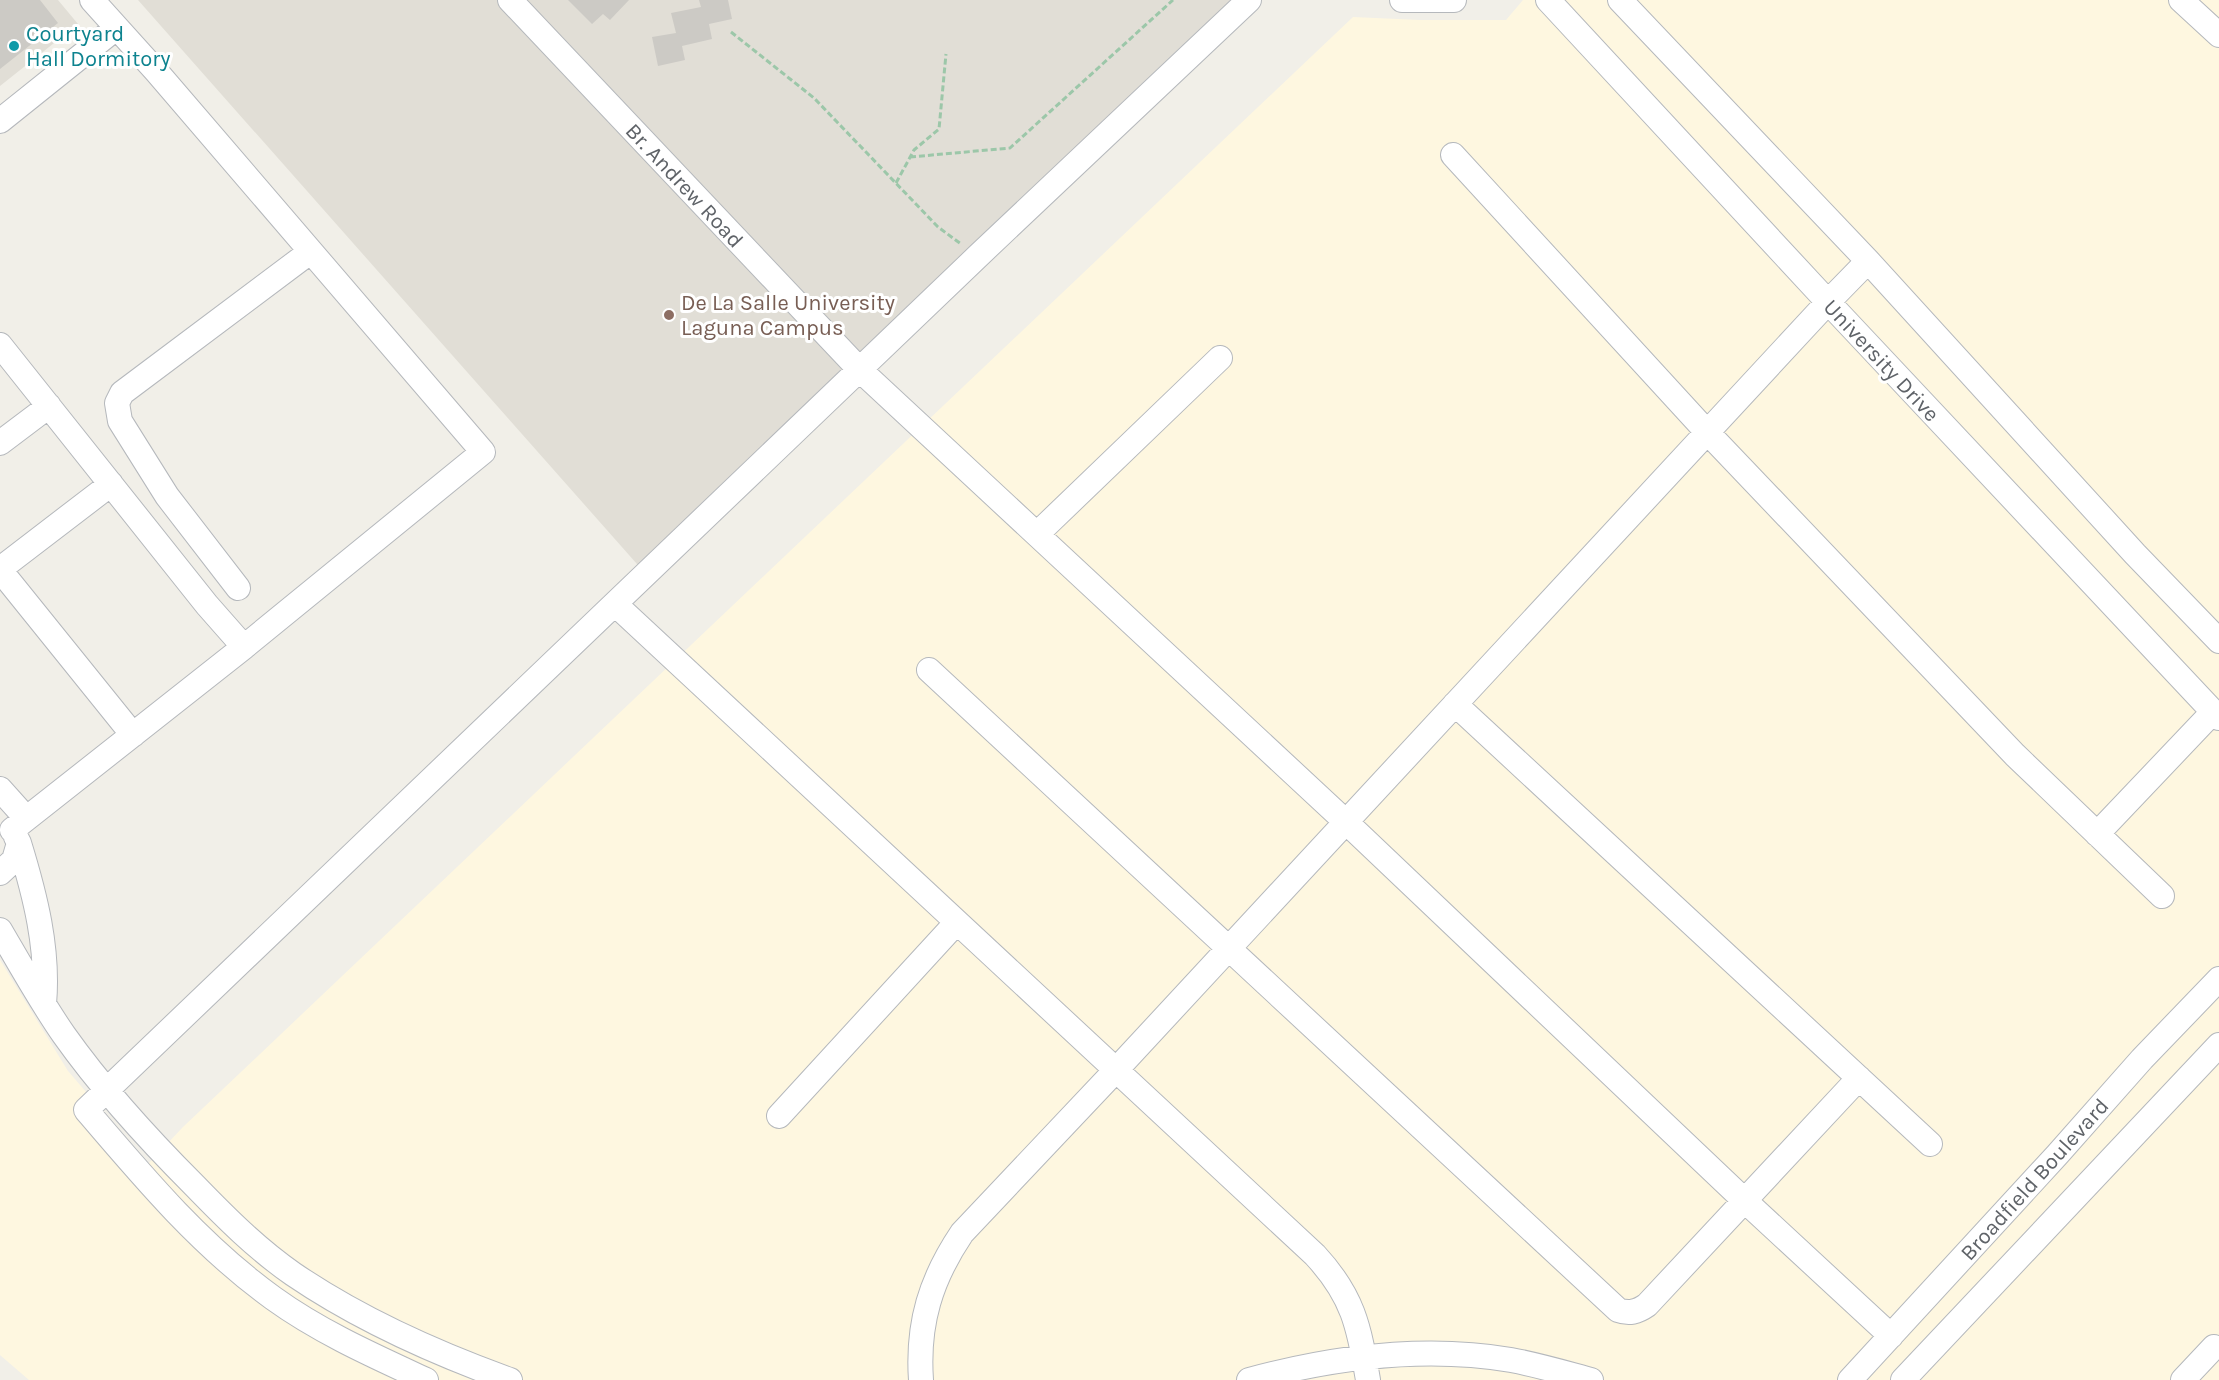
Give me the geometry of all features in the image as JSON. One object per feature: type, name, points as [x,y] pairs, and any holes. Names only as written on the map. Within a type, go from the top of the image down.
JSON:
[{"type":"street","points":[[14,828],[244,647],[483,452],[156,71],[92,0]]},
{"type":"street","name":"Br. Andrew Road","points":[[510,0],[860,370],[1346,822],[1744,1200],[1891,1336]]},
{"type":"street","points":[[426,1380],[309,1322],[243,1274],[196,1232],[153,1187],[86,1110],[978,256],[1249,0]]},
{"type":"street","points":[[1402,0],[1454,0]]},
{"type":"street","name":"University Drive","points":[[1548,0],[2216,715]]},
{"type":"street","points":[[1620,0],[1868,261],[2135,554],[2219,641]]},
{"type":"street","points":[[2181,0],[2219,35]]},
{"type":"street","points":[[0,121],[116,28]]},
{"type":"street","points":[[1452,155],[1707,432],[2015,755],[2162,896]]},
{"type":"street","points":[[238,588],[167,496],[120,421],[117,403],[122,393],[310,252]]},
{"type":"street","points":[[921,1380],[921,1337],[927,1306],[935,1280],[962,1233],[1868,261]]},
{"type":"street","points":[[0,345],[207,605],[244,647]]},
{"type":"street","points":[[1036,534],[1220,358]]},
{"type":"street","points":[[0,443],[49,406]]},
{"type":"street","points":[[111,484],[0,569],[133,735]]},
{"type":"street","points":[[615,604],[1315,1255],[1333,1274],[1347,1297],[1358,1324],[1368,1380]]},
{"type":"street","points":[[928,670],[1618,1310],[1633,1312],[1647,1305],[1859,1078]]},
{"type":"street","points":[[1455,704],[1930,1144]]},
{"type":"street","points":[[2097,834],[2216,715]]},
{"type":"street","points":[[0,789],[32,885],[46,975],[44,1004]]},
{"type":"street","points":[[0,873],[14,860],[14,828]]},
{"type":"street","points":[[779,1116],[957,922]]},
{"type":"street","points":[[0,930],[69,1042],[107,1090],[167,1158],[258,1247],[292,1273],[331,1298],[380,1324],[510,1380]]},
{"type":"street","points":[[16,958],[42,942]]},
{"type":"street","name":"Broadfield Boulevard","points":[[1850,1380],[2142,1059],[2219,979]]},
{"type":"street","name":"Broadfield Boulevard","points":[[1903,1380],[2219,1045]]},
{"type":"street","points":[[2183,1380],[2214,1347]]},
{"type":"street","points":[[1249,1380],[1364,1356],[1424,1353],[1485,1357],[1541,1367],[1591,1380]]},
{"type":"path","points":[[910,157],[1010,148],[1173,0]]},
{"type":"path","points":[[731,32],[814,98],[938,228],[978,256]]},
{"type":"path","points":[[895,183],[914,150],[939,129],[946,54]]},
{"type":"shaded area","name":"Courtyard Hall Dormitory","points":[[0,0],[58,0],[78,24],[0,86]]},
{"type":"shaded area","name":"De La Salle University Laguna Campus","points":[[138,0],[1249,0],[652,581]]},
{"type":"shaded area","points":[[1523,0],[2219,0],[2219,1380],[29,1380],[0,1355],[0,960],[68,1071],[148,1164],[183,1127],[1353,17],[1506,20]]},
{"type":"building","name":"Courtyard Hall Dormitory","points":[[0,0],[40,0],[58,23],[0,69]]},
{"type":"building","points":[[568,0],[629,0],[610,20],[603,14],[592,24]]},
{"type":"building","points":[[699,0],[728,0],[732,19],[709,24],[712,39],[682,46],[685,60],[658,66],[652,37],[676,33],[671,13],[701,7]]},
{"type":"place","name":"Courtyard Hall Dormitory","points":[[14,46]]},
{"type":"place","name":"De La Salle University Laguna Campus","points":[[669,315]]}]
